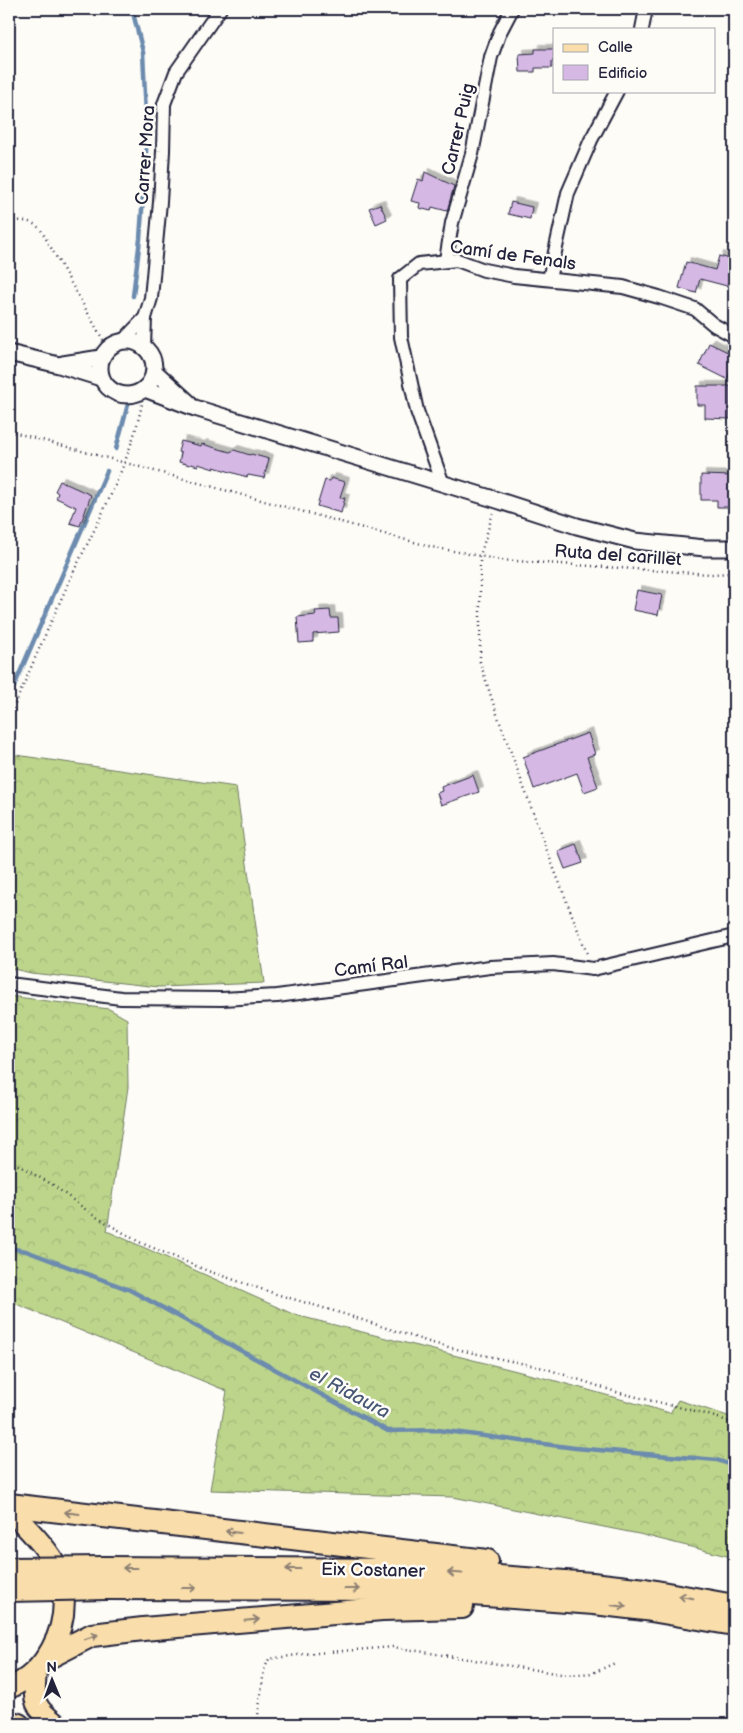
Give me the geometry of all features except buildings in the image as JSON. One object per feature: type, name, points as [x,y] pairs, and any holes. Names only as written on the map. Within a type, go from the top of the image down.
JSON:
[{"type":"highway","points":[[9,1505],[535,1567],[593,1594]]},
{"type":"highway","name":"Eix Costaner","points":[[9,1569],[105,1578]]},
{"type":"highway","name":"Eix Costaner","points":[[9,1590],[105,1578],[405,1570],[593,1594],[645,1609],[734,1624]]},
{"type":"highway","name":"Eix Costaner","points":[[593,1594],[645,1590],[734,1606]]},
{"type":"highway","points":[[42,1664],[92,1635],[382,1609],[520,1607],[593,1594]]},
{"type":"main road","points":[[9,1510],[28,1528],[61,1574],[65,1605],[59,1631],[42,1664],[34,1697],[36,1706],[42,1714],[56,1724]]},
{"type":"main road","points":[[9,1688],[42,1664]]},
{"type":"main road","points":[[9,1721],[19,1724]]},
{"type":"street","name":"Carrer Mora","points":[[144,347],[146,318],[151,298],[160,202],[164,104],[176,72],[220,9]]},
{"type":"street","name":"Carrer Puig","points":[[446,260],[452,223],[472,154],[491,58],[500,32],[512,9]]},
{"type":"street","points":[[642,28],[646,9]]},
{"type":"street","points":[[549,279],[568,193],[591,140],[616,92]]},
{"type":"street","name":"Camí de Fenals","points":[[442,484],[417,411],[401,337],[400,279],[419,264],[457,260],[484,270],[514,276],[623,288],[695,309],[714,325],[734,336]]},
{"type":"street","points":[[123,341],[136,343],[144,347],[153,360],[154,371],[151,381],[141,391],[123,396],[114,393],[106,387],[101,378],[99,366],[105,353],[115,344],[123,341],[146,318]]},
{"type":"street","points":[[9,353],[59,365],[101,378]]},
{"type":"street","points":[[59,365],[105,353]]},
{"type":"street","points":[[154,371],[195,408]]},
{"type":"street","points":[[141,391],[577,526],[635,541],[705,548],[734,548]]},
{"type":"street","name":"Camí Ral","points":[[9,984],[122,998],[222,999],[277,996],[490,967],[553,964],[593,969],[734,936]]},
{"type":"path","points":[[9,220],[29,221],[41,230],[105,353]]},
{"type":"path","points":[[9,718],[124,463],[142,403],[141,391]]},
{"type":"path","name":"Ruta del carillet","points":[[9,431],[422,544],[480,556],[501,560],[710,574],[734,573]]},
{"type":"path","points":[[497,500],[480,556],[480,662],[494,706],[549,856],[593,969]]},
{"type":"path","points":[[9,1160],[53,1185],[94,1215],[139,1242],[208,1270],[276,1294],[432,1343],[473,1354],[544,1368],[616,1392],[699,1412],[734,1423]]},
{"type":"path","points":[[257,1724],[264,1670],[269,1659],[304,1654],[393,1647],[567,1675],[593,1673],[615,1664]]},
{"type":"green space","points":[[9,754],[236,787],[264,983],[159,987],[31,973],[9,968]]},
{"type":"green space","points":[[9,996],[109,1009],[127,1019],[128,1087],[107,1231],[295,1315],[556,1381],[670,1413],[678,1400],[734,1418],[734,1545],[731,1557],[639,1534],[453,1497],[210,1490],[227,1391],[9,1301]]},
{"type":"waterway","points":[[132,9],[143,52],[147,137],[140,239],[133,296]]},
{"type":"waterway","points":[[116,449],[128,404]]},
{"type":"waterway","points":[[9,698],[107,471]]},
{"type":"waterway","name":"el Ridaura","points":[[9,1248],[26,1251],[130,1290],[388,1431],[438,1430],[575,1448],[717,1460],[734,1466]]}]
